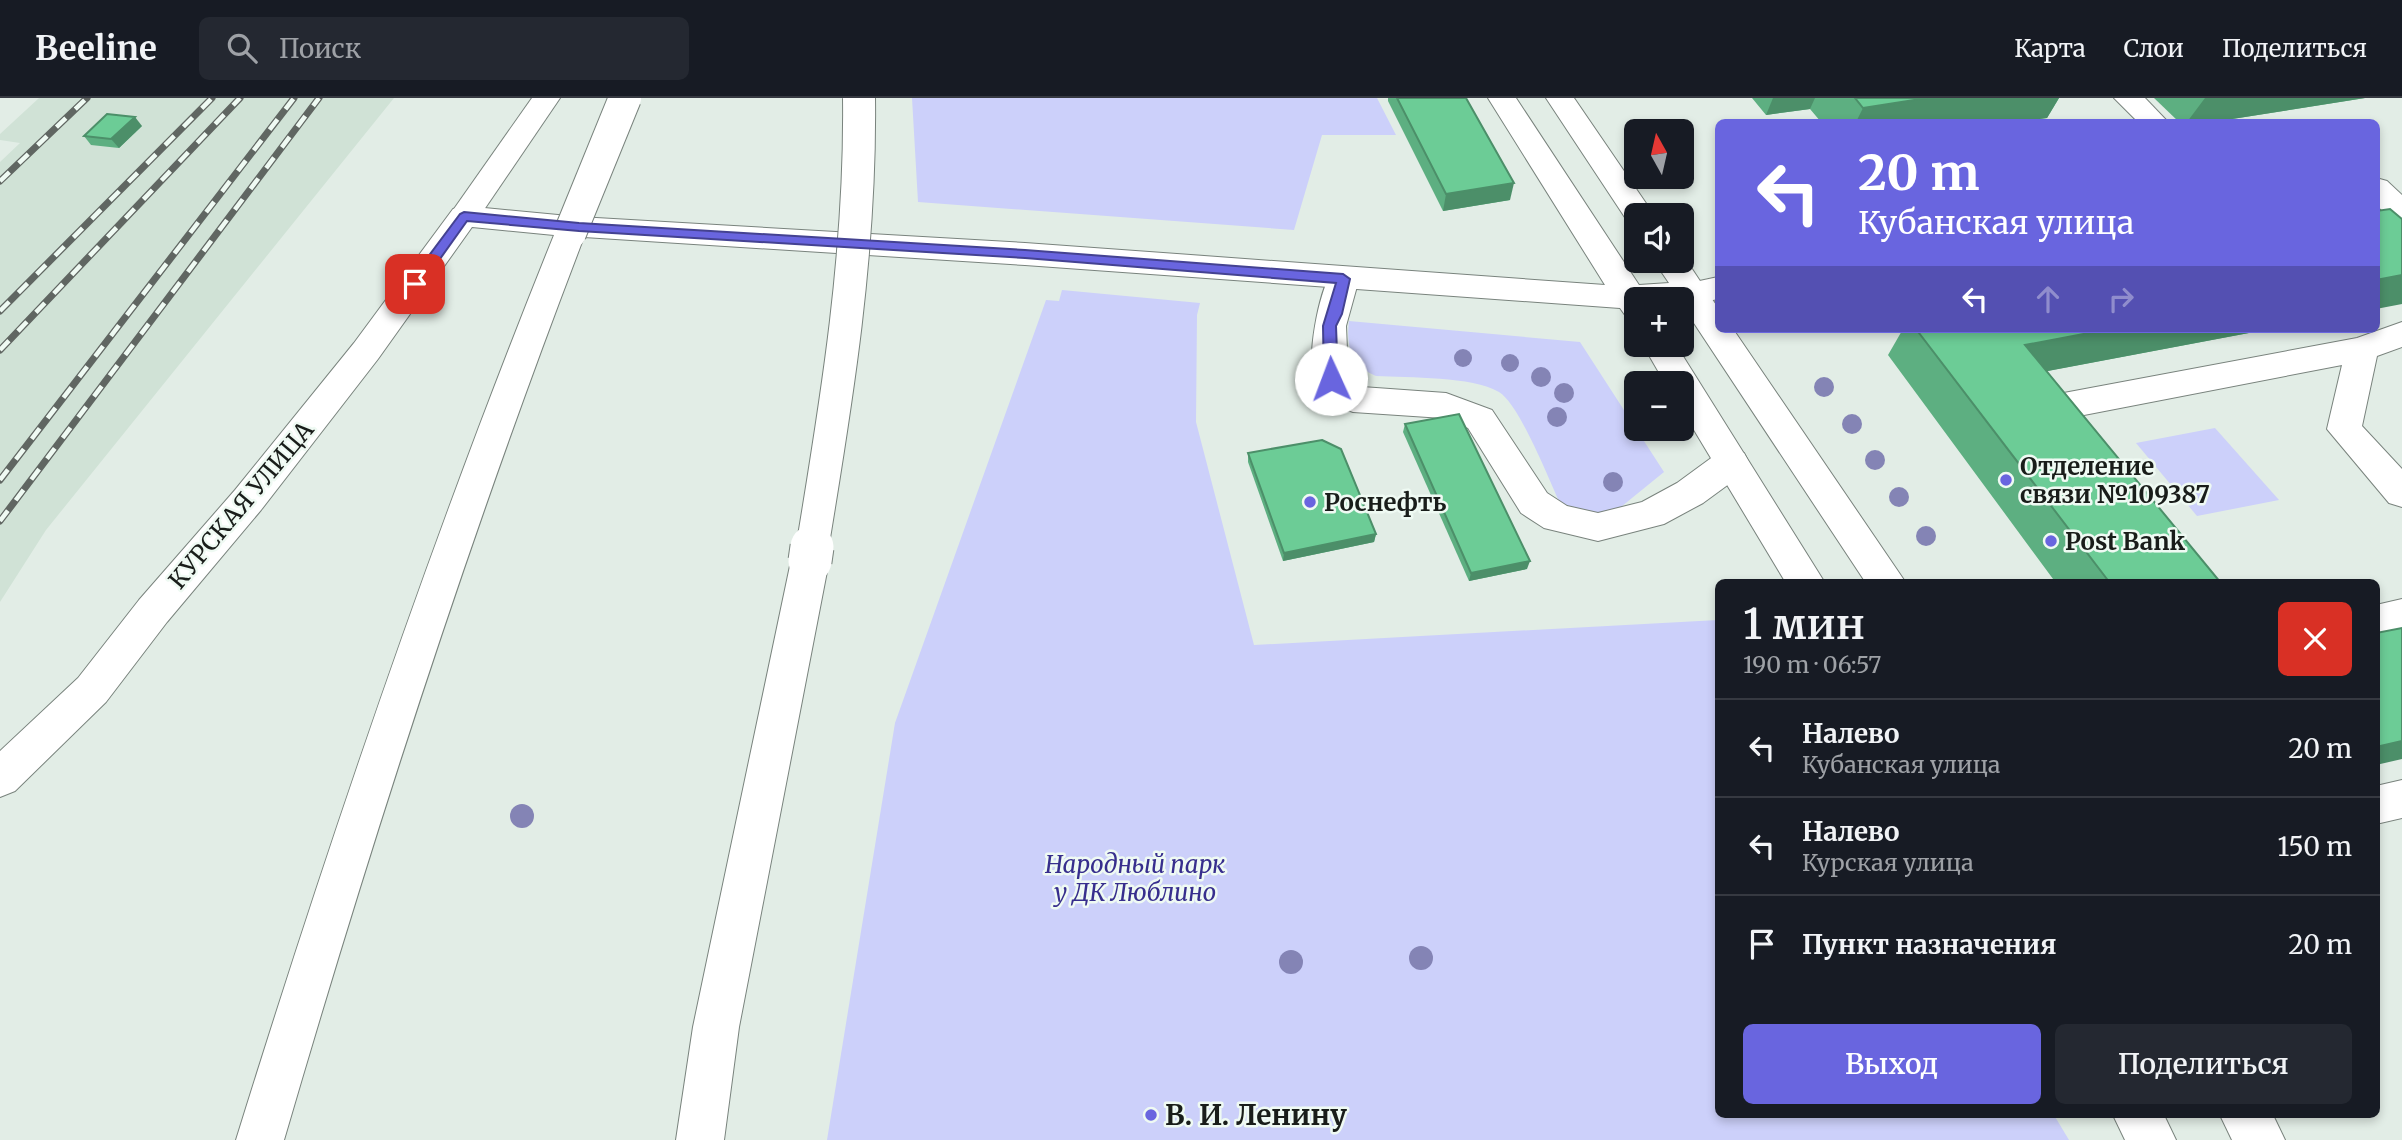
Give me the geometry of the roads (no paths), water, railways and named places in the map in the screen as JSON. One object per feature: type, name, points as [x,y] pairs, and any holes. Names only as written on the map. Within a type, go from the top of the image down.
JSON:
[{"type":"main road","name":"КУРСКАЯ УЛИЦА","points":[[0,778],[92,690],[153,611],[248,500],[366,351],[546,98]]},
{"type":"main road","points":[[260,1140],[316,952],[442,572],[506,392],[625,98]]},
{"type":"main road","points":[[700,1140],[716,1027],[810,561],[836,401],[854,265],[861,130],[859,98]]},
{"type":"main road","points":[[1502,98],[1624,288]]},
{"type":"main road","points":[[1560,98],[1631,203]]},
{"type":"main road","points":[[2128,98],[2151,119]]},
{"type":"main road","points":[[2380,176],[2402,172]]},
{"type":"main road","points":[[2380,192],[2402,211]]},
{"type":"main road","points":[[464,216],[579,227],[1025,254],[1624,301]]},
{"type":"main road","points":[[366,351],[439,276],[466,252],[488,239],[537,229],[579,227]]},
{"type":"main road","points":[[1684,273],[1705,290],[1715,306]]},
{"type":"main road","points":[[1343,279],[1335,314],[1329,326],[1331,379],[1353,400],[1446,406],[1480,419],[1534,503],[1557,518],[1598,527],[1651,514],[1690,493],[1731,463]]},
{"type":"main road","points":[[1732,333],[1886,579]]},
{"type":"main road","points":[[2076,437],[2045,397],[2362,349],[2402,334]]},
{"type":"main road","points":[[2362,349],[2344,429],[2402,493]]},
{"type":"main road","points":[[1666,357],[1804,579]]},
{"type":"main road","points":[[2380,620],[2402,615]]},
{"type":"main road","points":[[2380,804],[2402,799]]},
{"type":"main road","points":[[2139,1118],[2152,1140]]},
{"type":"main road","points":[[2246,1118],[2260,1140]]},
{"type":"railway","points":[[0,181],[87,98]]},
{"type":"railway","points":[[0,311],[212,98]]},
{"type":"railway","points":[[0,350],[240,98]]},
{"type":"railway","points":[[0,480],[294,98]]},
{"type":"railway","points":[[0,521],[319,98]]},
{"type":"place","name":"Отделение связи №109387","points":[[2006,480]]},
{"type":"place","name":"Роснефть","points":[[1310,502]]},
{"type":"place","name":"Post Bank","points":[[2051,541]]},
{"type":"place","name":"В. И. Ленину","points":[[1151,1115]]},
{"type":"park label","name":"Народный парк у ДК Люблино","points":[[1135,878]]}]
